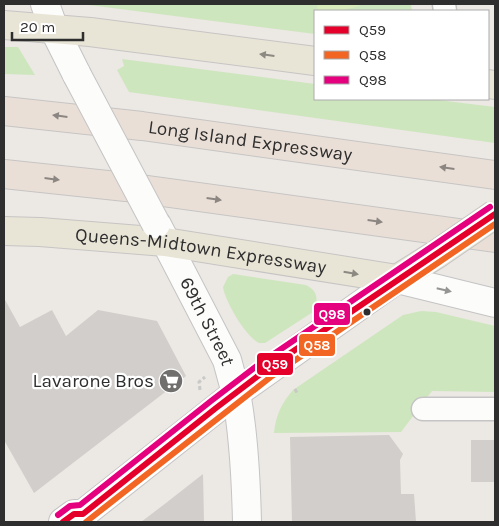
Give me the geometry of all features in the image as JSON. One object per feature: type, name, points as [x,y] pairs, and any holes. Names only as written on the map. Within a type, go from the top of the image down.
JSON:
[{"type":"highway","name":"Long Island Expressway","points":[[4,111],[142,126],[495,174]]},
{"type":"highway","points":[[4,174],[136,189],[495,238]]},
{"type":"main road","name":"69th Street","points":[[44,4],[77,75],[227,360],[236,393],[245,464],[248,522]]},
{"type":"main road","points":[[4,25],[54,29],[314,61]]},
{"type":"main road","points":[[76,519],[236,393],[495,214]]},
{"type":"main road","name":"Queens-Midtown Expressway","points":[[4,231],[67,234],[161,233],[397,280]]},
{"type":"main road","points":[[397,280],[495,302]]},
{"type":"street","points":[[423,409],[495,409]]},
{"type":"path","points":[[200,390],[199,382],[204,377]]},
{"type":"path","points":[[295,389],[298,395]]},
{"type":"green space","points":[[81,4],[411,4],[412,10],[314,10],[314,34]]},
{"type":"green space","points":[[317,4],[359,4],[360,6],[343,10],[318,10]]},
{"type":"green space","points":[[4,47],[18,47],[35,75],[4,74]]},
{"type":"green space","points":[[122,59],[314,84],[314,100],[438,100],[495,107],[495,143],[129,92],[117,70],[124,66]]},
{"type":"green space","points":[[233,274],[306,285],[313,290],[316,296],[317,300],[313,312],[265,343],[259,343],[242,326],[225,293],[223,287],[228,277]]},
{"type":"green space","points":[[421,311],[436,312],[495,326],[495,392],[432,391],[401,432],[274,433],[280,410],[293,390],[403,315]]},
{"type":"building","points":[[4,298],[20,327],[52,310],[66,336],[98,310],[157,321],[186,376],[34,493],[4,440]]},
{"type":"building","points":[[389,435],[403,454],[400,460],[401,494],[414,494],[416,522],[292,522],[290,437]]},
{"type":"building","points":[[471,440],[495,440],[495,482],[471,482]]},
{"type":"building","points":[[203,474],[204,522],[141,522],[166,503]]},
{"type":"transit line","name":"Q98","points":[[58,515],[70,506],[80,505],[262,362],[490,207]]},
{"type":"transit line","name":"Q59","points":[[63,522],[74,514],[83,514],[267,369],[495,214]]},
{"type":"transit line","name":"Q58","points":[[86,522],[272,376],[495,224]]},
{"type":"place","name":"Lavarone Bros","points":[[171,381]]}]
